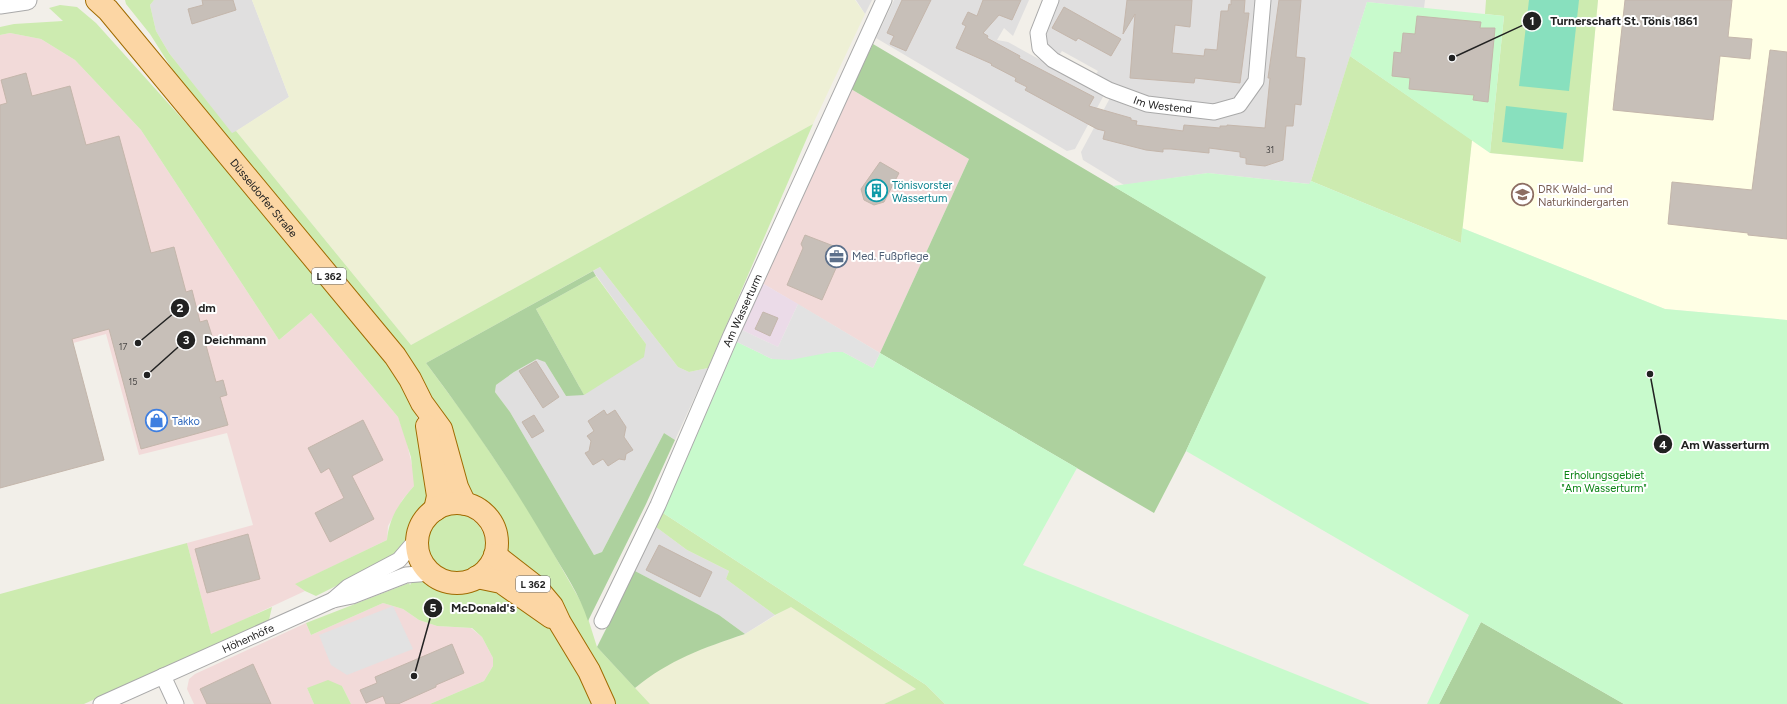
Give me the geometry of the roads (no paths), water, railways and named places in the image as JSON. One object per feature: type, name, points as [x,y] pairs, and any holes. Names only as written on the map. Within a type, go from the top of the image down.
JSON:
[{"type":"main road","name":"Düsseldorfer Straße","points":[[97,0],[108,10],[390,350],[410,379],[422,403],[441,429],[457,487],[465,504]]},
{"type":"main road","name":"Düsseldorfer Straße","points":[[422,403],[431,444],[438,496],[434,510]]},
{"type":"main road","points":[[449,504],[465,504],[477,508],[488,517],[494,528],[497,542],[495,555],[488,568],[477,578],[465,582],[453,583],[441,580],[430,573],[422,563],[417,551],[417,538],[423,522],[434,510],[449,504]]},
{"type":"main road","name":"L 362","points":[[495,555],[536,587],[552,606],[560,623],[589,671],[604,704]]},
{"type":"main road","name":"L 362","points":[[477,578],[501,582],[560,623]]},
{"type":"street","points":[[0,4],[27,0]]},
{"type":"street","name":"Am Wasserturm","points":[[602,620],[658,505],[731,334],[884,0]]},
{"type":"street","name":"Im Westend","points":[[1051,0],[1038,33],[1040,48],[1053,60],[1110,90],[1147,104],[1214,112],[1239,105],[1256,81],[1263,0]]},
{"type":"street","name":"Höhenhöfe","points":[[333,600],[348,587],[399,560],[417,538]]},
{"type":"street","name":"Höhenhöfe","points":[[101,704],[333,600],[352,596],[406,575],[430,573]]},
{"type":"street","points":[[162,676],[176,704]]},
{"type":"place","name":"Turnerschaft St. Tönis 1861","points":[[1452,58]]},
{"type":"place","name":"Tönisvorster Wassertum","points":[[876,191]]},
{"type":"place","name":"DRK Wald- und Naturkindergarten","points":[[1523,195]]},
{"type":"place","name":"Med. Fußpflege","points":[[836,256]]},
{"type":"place","name":"dm","points":[[138,343]]},
{"type":"place","name":"Am Wasserturm","points":[[1650,374]]},
{"type":"place","name":"Deichmann","points":[[147,375]]},
{"type":"place","name":"Takko","points":[[157,421]]},
{"type":"place","name":"McDonald's","points":[[414,676]]},
{"type":"park label","name":"Erholungsgebiet \"Am Wasserturm\"","points":[[1604,481]]}]
